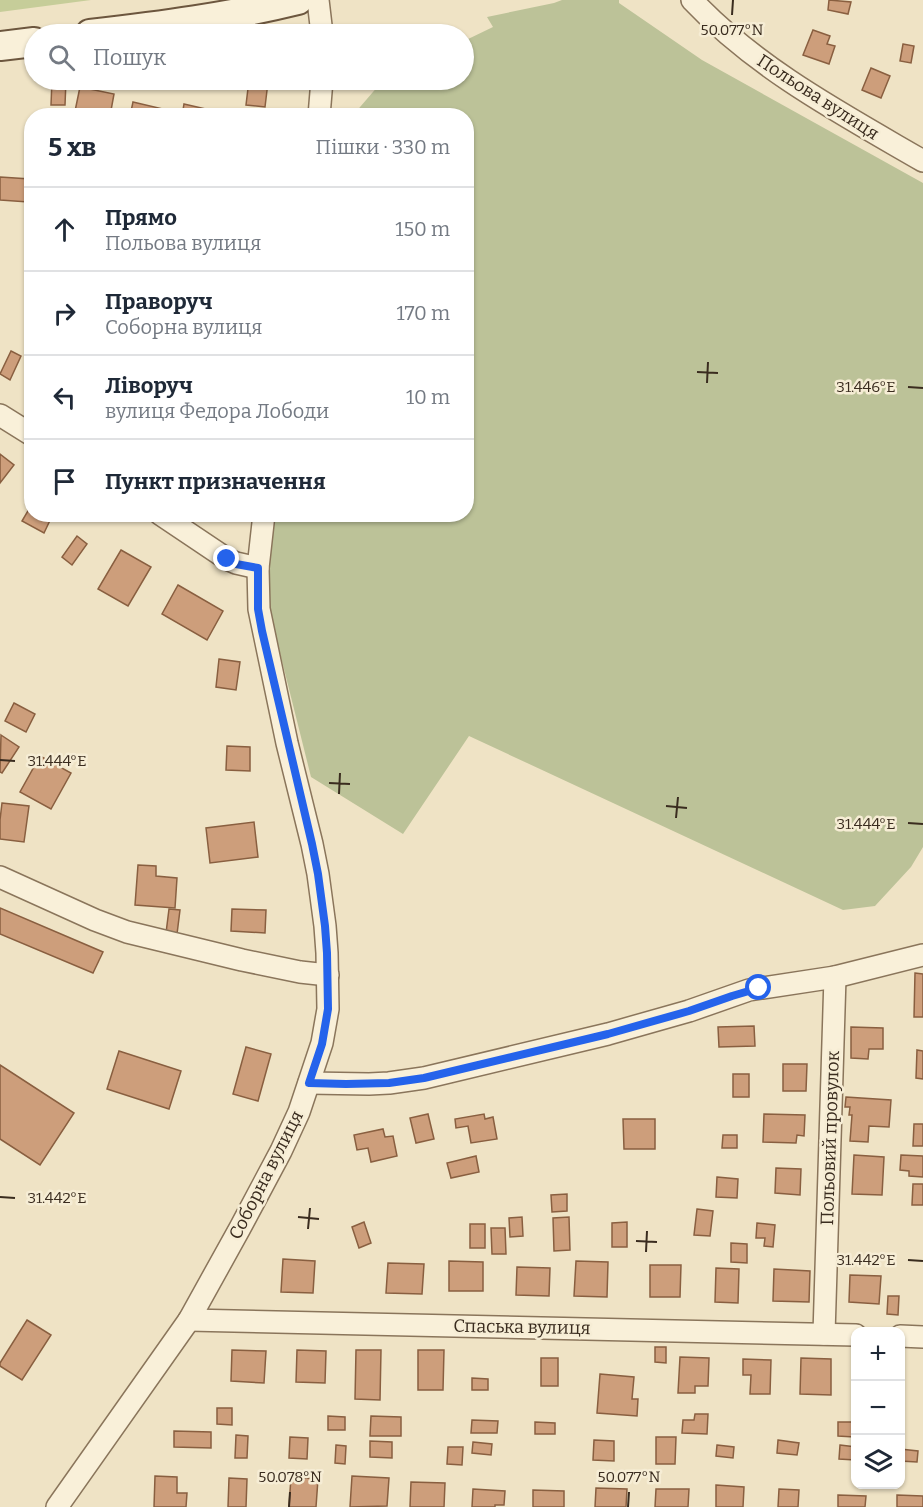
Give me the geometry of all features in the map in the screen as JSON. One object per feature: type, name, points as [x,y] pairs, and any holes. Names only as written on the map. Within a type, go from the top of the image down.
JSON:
[{"type":"main road","points":[[166,24],[226,16],[298,0]]},
{"type":"main road","points":[[0,46],[24,43]]},
{"type":"street","points":[[318,0],[321,24]]},
{"type":"street","name":"Польова вулиця","points":[[692,0],[731,38],[773,70],[844,116],[923,161]]},
{"type":"street","points":[[320,108],[321,90]]},
{"type":"street","points":[[0,415],[24,430]]},
{"type":"street","points":[[172,522],[236,564],[258,568]]},
{"type":"street","name":"Соборна вулиця","points":[[57,1507],[189,1320],[281,1151],[299,1112],[325,1026],[328,1009],[328,975],[326,935],[318,874],[258,609],[258,568],[263,522]]},
{"type":"street","points":[[0,877],[127,932],[242,960],[300,972],[328,975]]},
{"type":"street","points":[[309,1083],[389,1083],[424,1078],[608,1034],[689,1011],[748,990],[835,977],[923,955]]},
{"type":"street","name":"Польовий провулок","points":[[824,1334],[835,977]]},
{"type":"street","name":"Спаська вулиця","points":[[189,1320],[851,1335]]},
{"type":"street","points":[[905,1336],[923,1337]]},
{"type":"green space","points":[[0,0],[91,0],[0,12]]},
{"type":"green space","points":[[562,0],[619,0],[619,3],[702,60],[923,183],[923,847],[911,867],[875,906],[843,910],[469,736],[403,834],[311,777],[265,593],[274,522],[474,522],[474,108],[359,108],[375,90],[474,90],[474,36],[493,27],[487,17]]},
{"type":"building","points":[[829,0],[851,2],[848,14],[828,10]]},
{"type":"building","points":[[813,30],[830,36],[827,44],[835,46],[829,64],[803,55]]},
{"type":"building","points":[[903,44],[914,46],[911,63],[900,61]]},
{"type":"building","points":[[871,68],[890,76],[881,98],[862,90]]},
{"type":"building","points":[[52,90],[66,90],[65,105],[51,105]]},
{"type":"building","points":[[79,90],[114,94],[111,108],[76,108]]},
{"type":"building","points":[[248,90],[267,90],[265,107],[246,105]]},
{"type":"building","points":[[133,102],[159,108],[132,108]]},
{"type":"building","points":[[184,104],[202,108],[183,108]]},
{"type":"building","points":[[0,177],[24,179],[24,202],[0,200]]},
{"type":"building","points":[[11,351],[21,356],[10,380],[0,374]]},
{"type":"building","points":[[0,454],[14,465],[0,483]]},
{"type":"building","points":[[24,518],[24,522],[49,522],[44,533],[22,521]]},
{"type":"building","points":[[77,536],[87,544],[72,565],[62,557]]},
{"type":"building","points":[[121,550],[151,567],[128,606],[98,589]]},
{"type":"building","points":[[178,585],[223,611],[207,640],[162,614]]},
{"type":"building","points":[[219,659],[240,662],[236,690],[216,687]]},
{"type":"building","points":[[14,703],[35,714],[26,732],[5,721]]},
{"type":"building","points":[[1,735],[19,747],[2,773],[0,772]]},
{"type":"building","points":[[227,746],[250,747],[250,771],[226,770]]},
{"type":"building","points":[[40,756],[71,773],[51,809],[20,792]]},
{"type":"building","points":[[2,803],[29,806],[24,842],[0,839]]},
{"type":"building","points":[[254,822],[258,857],[210,863],[206,828]]},
{"type":"building","points":[[138,865],[156,866],[156,876],[177,878],[175,908],[135,905]]},
{"type":"building","points":[[0,908],[103,952],[93,973],[0,934]]},
{"type":"building","points":[[169,909],[180,910],[177,934],[166,933]]},
{"type":"building","points":[[232,909],[266,910],[265,933],[231,931]]},
{"type":"building","points":[[915,973],[923,974],[923,1017],[914,1017]]},
{"type":"building","points":[[754,1026],[755,1046],[719,1047],[718,1027]]},
{"type":"building","points":[[851,1027],[883,1028],[883,1049],[869,1049],[868,1059],[851,1058]]},
{"type":"building","points":[[246,1047],[271,1054],[258,1101],[233,1094]]},
{"type":"building","points":[[917,1050],[923,1051],[923,1079],[916,1078]]},
{"type":"building","points":[[119,1051],[181,1071],[169,1109],[107,1089]]},
{"type":"building","points":[[783,1064],[807,1064],[806,1091],[783,1091]]},
{"type":"building","points":[[0,1065],[74,1113],[40,1165],[0,1139]]},
{"type":"building","points":[[733,1074],[749,1074],[749,1097],[733,1097]]},
{"type":"building","points":[[846,1097],[891,1100],[889,1127],[869,1126],[868,1142],[850,1141],[852,1115],[849,1115],[850,1107],[845,1107]]},
{"type":"building","points":[[428,1114],[434,1139],[416,1143],[410,1118]]},
{"type":"building","points":[[484,1114],[485,1119],[493,1117],[497,1139],[471,1143],[468,1126],[456,1128],[455,1119]]},
{"type":"building","points":[[764,1114],[805,1115],[804,1136],[797,1135],[796,1143],[763,1142]]},
{"type":"building","points":[[623,1119],[655,1119],[655,1149],[624,1149]]},
{"type":"building","points":[[914,1124],[923,1124],[923,1146],[913,1146]]},
{"type":"building","points":[[383,1129],[385,1137],[393,1136],[397,1156],[371,1162],[368,1148],[357,1150],[354,1135]]},
{"type":"building","points":[[723,1135],[737,1135],[737,1148],[722,1148]]},
{"type":"building","points":[[854,1155],[884,1157],[882,1195],[852,1194]]},
{"type":"building","points":[[901,1155],[923,1156],[923,1177],[909,1176],[909,1171],[900,1170]]},
{"type":"building","points":[[476,1156],[479,1172],[451,1178],[447,1163]]},
{"type":"building","points":[[776,1168],[801,1169],[800,1195],[775,1193]]},
{"type":"building","points":[[717,1177],[738,1179],[737,1198],[716,1197]]},
{"type":"building","points":[[913,1184],[923,1184],[923,1205],[912,1205]]},
{"type":"building","points":[[567,1194],[567,1211],[552,1212],[551,1195]]},
{"type":"building","points":[[697,1209],[713,1211],[710,1236],[694,1235]]},
{"type":"building","points":[[522,1217],[523,1236],[510,1237],[509,1218]]},
{"type":"building","points":[[569,1217],[570,1250],[554,1251],[553,1218]]},
{"type":"building","points":[[364,1222],[371,1243],[359,1248],[352,1227]]},
{"type":"building","points":[[627,1222],[627,1247],[612,1247],[612,1223]]},
{"type":"building","points":[[757,1223],[775,1225],[773,1247],[764,1246],[765,1238],[756,1238]]},
{"type":"building","points":[[470,1224],[485,1224],[485,1248],[470,1248]]},
{"type":"building","points":[[491,1228],[505,1228],[506,1254],[492,1254]]},
{"type":"building","points":[[731,1243],[747,1244],[747,1263],[731,1262]]},
{"type":"building","points":[[283,1259],[315,1261],[313,1293],[281,1292]]},
{"type":"building","points":[[449,1261],[483,1262],[483,1291],[449,1291]]},
{"type":"building","points":[[576,1261],[608,1262],[607,1297],[574,1296]]},
{"type":"building","points":[[388,1263],[424,1264],[422,1294],[386,1293]]},
{"type":"building","points":[[650,1265],[681,1265],[680,1297],[650,1297]]},
{"type":"building","points":[[517,1267],[550,1268],[549,1296],[516,1295]]},
{"type":"building","points":[[716,1268],[739,1269],[738,1303],[715,1302]]},
{"type":"building","points":[[774,1269],[810,1271],[809,1302],[773,1301]]},
{"type":"building","points":[[850,1275],[881,1276],[879,1304],[849,1302]]},
{"type":"building","points":[[888,1296],[899,1296],[898,1315],[887,1314]]},
{"type":"building","points":[[27,1320],[51,1335],[22,1380],[0,1366],[0,1363]]},
{"type":"building","points":[[655,1347],[666,1347],[666,1363],[655,1362]]},
{"type":"building","points":[[232,1350],[266,1351],[264,1383],[231,1381]]},
{"type":"building","points":[[297,1350],[326,1351],[325,1383],[296,1382]]},
{"type":"building","points":[[356,1350],[381,1350],[380,1400],[355,1399]]},
{"type":"building","points":[[418,1350],[444,1350],[443,1390],[418,1390]]},
{"type":"building","points":[[680,1357],[709,1358],[708,1386],[695,1386],[695,1393],[678,1393]]},
{"type":"building","points":[[541,1358],[558,1358],[558,1386],[541,1386]]},
{"type":"building","points":[[801,1358],[831,1359],[831,1395],[800,1394]]},
{"type":"building","points":[[743,1359],[771,1360],[770,1394],[750,1394],[751,1375],[743,1375]]},
{"type":"building","points":[[600,1374],[634,1377],[632,1399],[638,1399],[637,1416],[597,1413]]},
{"type":"building","points":[[472,1378],[488,1379],[488,1390],[472,1390]]},
{"type":"building","points":[[217,1408],[232,1408],[232,1425],[217,1424]]},
{"type":"building","points":[[695,1414],[708,1414],[707,1434],[682,1433],[683,1420],[694,1420]]},
{"type":"building","points":[[328,1416],[345,1417],[345,1430],[328,1430]]},
{"type":"building","points":[[371,1416],[401,1417],[401,1436],[370,1436]]},
{"type":"building","points":[[472,1420],[498,1421],[497,1433],[471,1433]]},
{"type":"building","points":[[535,1422],[555,1423],[555,1434],[535,1434]]},
{"type":"building","points":[[838,1422],[851,1422],[851,1437],[838,1436]]},
{"type":"building","points":[[174,1431],[211,1432],[211,1448],[174,1447]]},
{"type":"building","points":[[236,1435],[248,1436],[247,1458],[235,1458]]},
{"type":"building","points":[[290,1437],[308,1438],[307,1459],[289,1458]]},
{"type":"building","points":[[656,1437],[676,1437],[675,1464],[656,1464]]},
{"type":"building","points":[[594,1440],[614,1441],[614,1461],[593,1460]]},
{"type":"building","points":[[778,1440],[799,1443],[797,1455],[777,1453]]},
{"type":"building","points":[[370,1441],[392,1442],[392,1458],[370,1457]]},
{"type":"building","points":[[473,1442],[492,1444],[491,1455],[472,1453]]},
{"type":"building","points":[[336,1445],[346,1446],[345,1464],[335,1463]]},
{"type":"building","points":[[717,1445],[734,1447],[733,1458],[716,1456]]},
{"type":"building","points":[[840,1445],[851,1446],[851,1460],[839,1459]]},
{"type":"building","points":[[448,1447],[463,1447],[462,1465],[447,1464]]},
{"type":"building","points":[[905,1450],[918,1451],[917,1462],[905,1461]]},
{"type":"building","points":[[155,1476],[177,1477],[177,1493],[187,1493],[186,1507],[154,1507]]},
{"type":"building","points":[[352,1476],[389,1478],[387,1506],[350,1507]]},
{"type":"building","points":[[291,1477],[318,1479],[316,1507],[289,1507]]},
{"type":"building","points":[[229,1478],[247,1479],[246,1507],[228,1507]]},
{"type":"building","points":[[411,1482],[445,1483],[444,1507],[410,1507]]},
{"type":"building","points":[[716,1485],[744,1487],[743,1507],[716,1507]]},
{"type":"building","points":[[596,1488],[627,1489],[626,1507],[595,1507]]},
{"type":"building","points":[[473,1489],[505,1491],[504,1505],[472,1507]]},
{"type":"building","points":[[656,1489],[689,1489],[688,1507],[655,1507]]},
{"type":"building","points":[[779,1489],[799,1490],[798,1507],[778,1507]]},
{"type":"building","points":[[533,1490],[564,1491],[564,1507],[533,1507]]},
{"type":"building","points":[[838,1495],[866,1496],[865,1507],[838,1507]]},
{"type":"building","points":[[897,1495],[923,1496],[923,1507],[897,1507]]},
{"type":"route","points":[[227,559],[236,564],[258,568],[258,609],[262,631],[318,874],[327,953],[328,1009],[322,1044],[309,1083],[389,1083],[424,1078],[608,1034],[759,988]]}]
